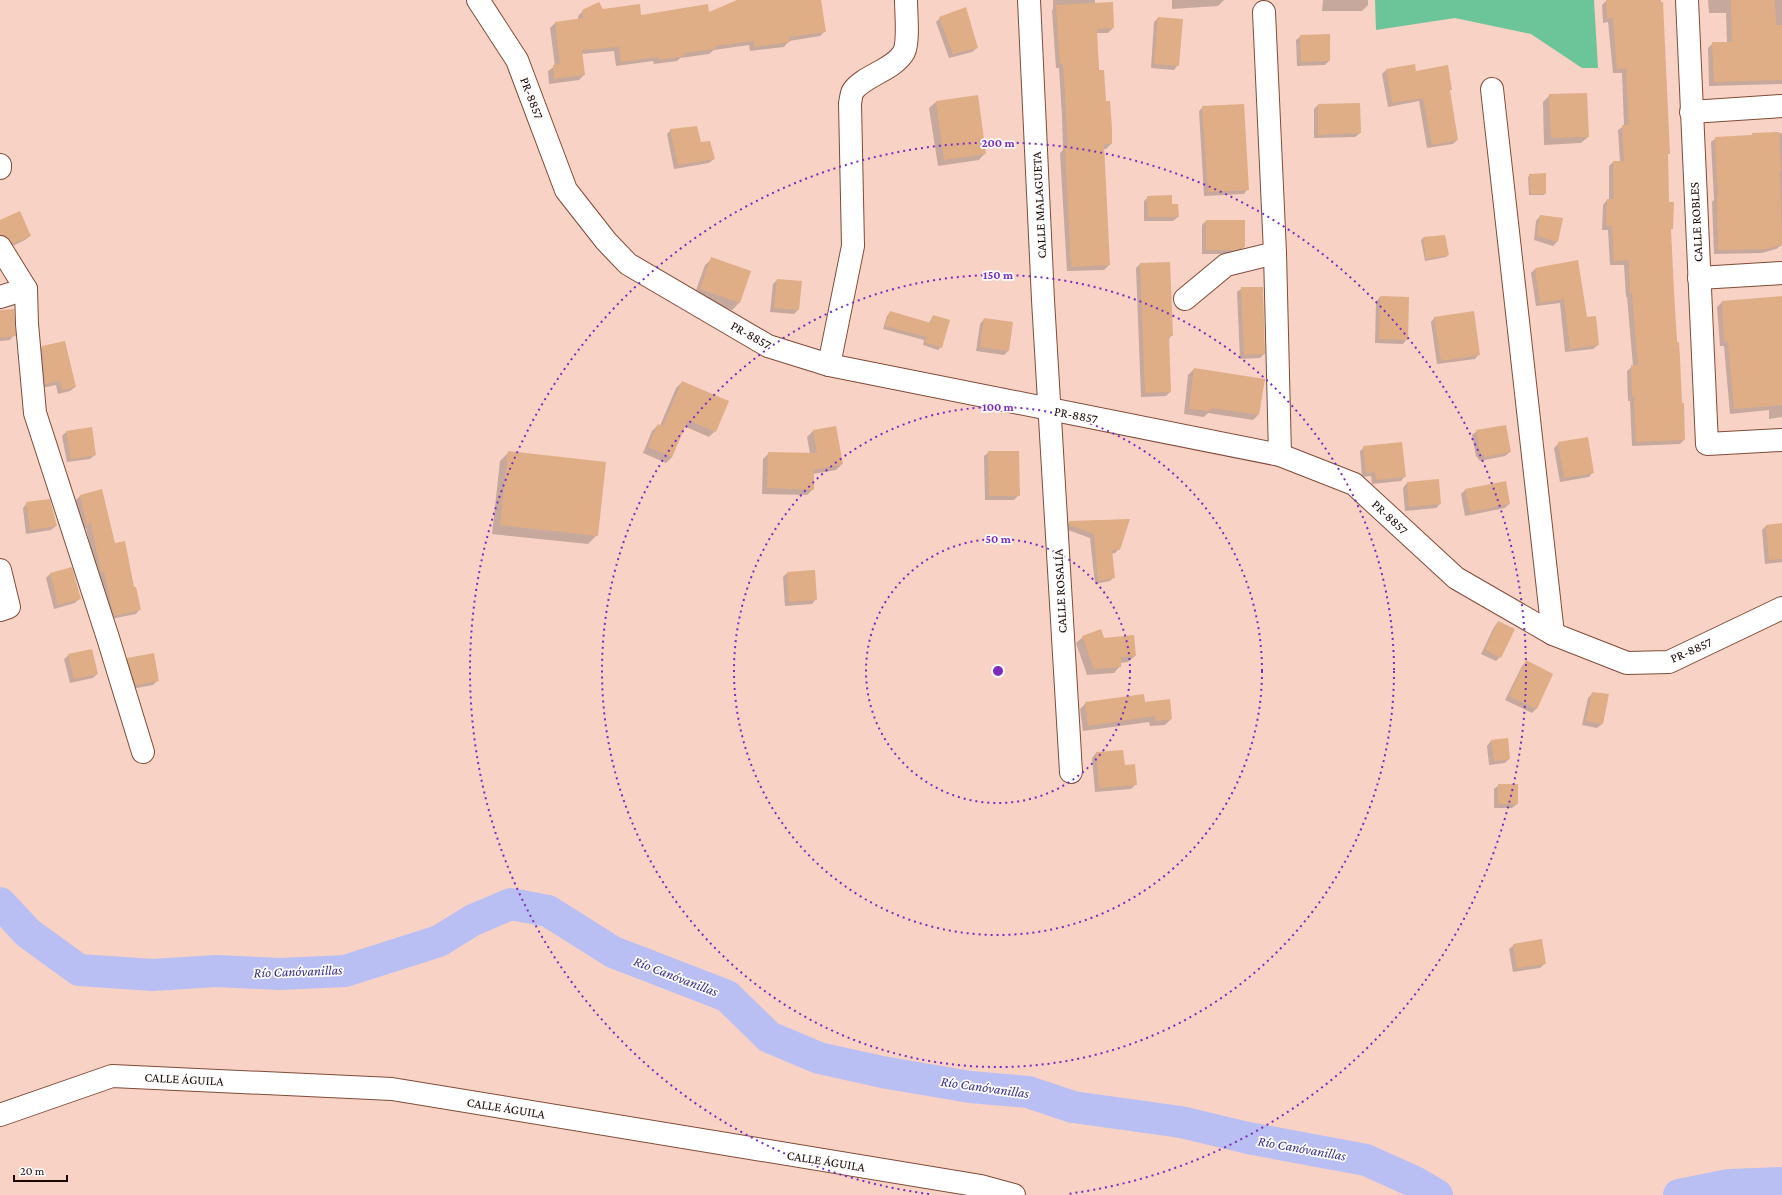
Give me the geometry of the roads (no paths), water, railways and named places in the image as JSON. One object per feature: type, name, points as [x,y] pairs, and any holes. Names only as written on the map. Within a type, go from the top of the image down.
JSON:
[{"type":"street","name":"PR-8857","points":[[478,0],[517,60],[566,190],[606,241],[628,264],[768,346],[829,365],[1280,455],[1354,484],[1456,578],[1553,634],[1626,663],[1669,662],[1782,608]]},
{"type":"street","points":[[829,365],[853,246],[850,103],[853,92],[860,85],[898,60],[904,51],[906,38],[906,0]]},
{"type":"street","name":"CALLE MALAGUETA","points":[[1029,0],[1050,410]]},
{"type":"street","name":"CALLE ROBLES","points":[[1686,0],[1707,444],[1782,440]]},
{"type":"street","points":[[1264,12],[1275,253],[1280,455]]},
{"type":"street","points":[[1492,89],[1553,634]]},
{"type":"street","points":[[1691,112],[1782,106]]},
{"type":"street","points":[[0,247],[26,289],[27,324],[35,413],[108,638],[143,752]]},
{"type":"street","points":[[1185,299],[1226,265],[1275,253]]},
{"type":"street","points":[[1699,278],[1782,273]]},
{"type":"street","points":[[0,297],[26,289]]},
{"type":"street","name":"CALLE ROSALÍA","points":[[1050,410],[1071,772]]},
{"type":"street","points":[[0,570],[9,607],[0,610]]},
{"type":"street","name":"CALLE ÁGUILA","points":[[0,1115],[112,1076],[392,1089],[981,1186],[1014,1195]]},
{"type":"waterway","name":"Río Canóvanillas","points":[[0,903],[28,933],[79,970],[153,975],[216,971],[280,974],[345,971],[439,941],[473,920],[511,904],[548,911],[613,952],[727,996],[769,1037],[819,1058],[882,1072],[970,1087],[1028,1092],[1073,1107],[1181,1122],[1248,1138],[1366,1160],[1415,1182],[1437,1195]]},
{"type":"waterway","name":"Río Canóvanillas","points":[[1679,1195],[1729,1185],[1782,1183]]}]
